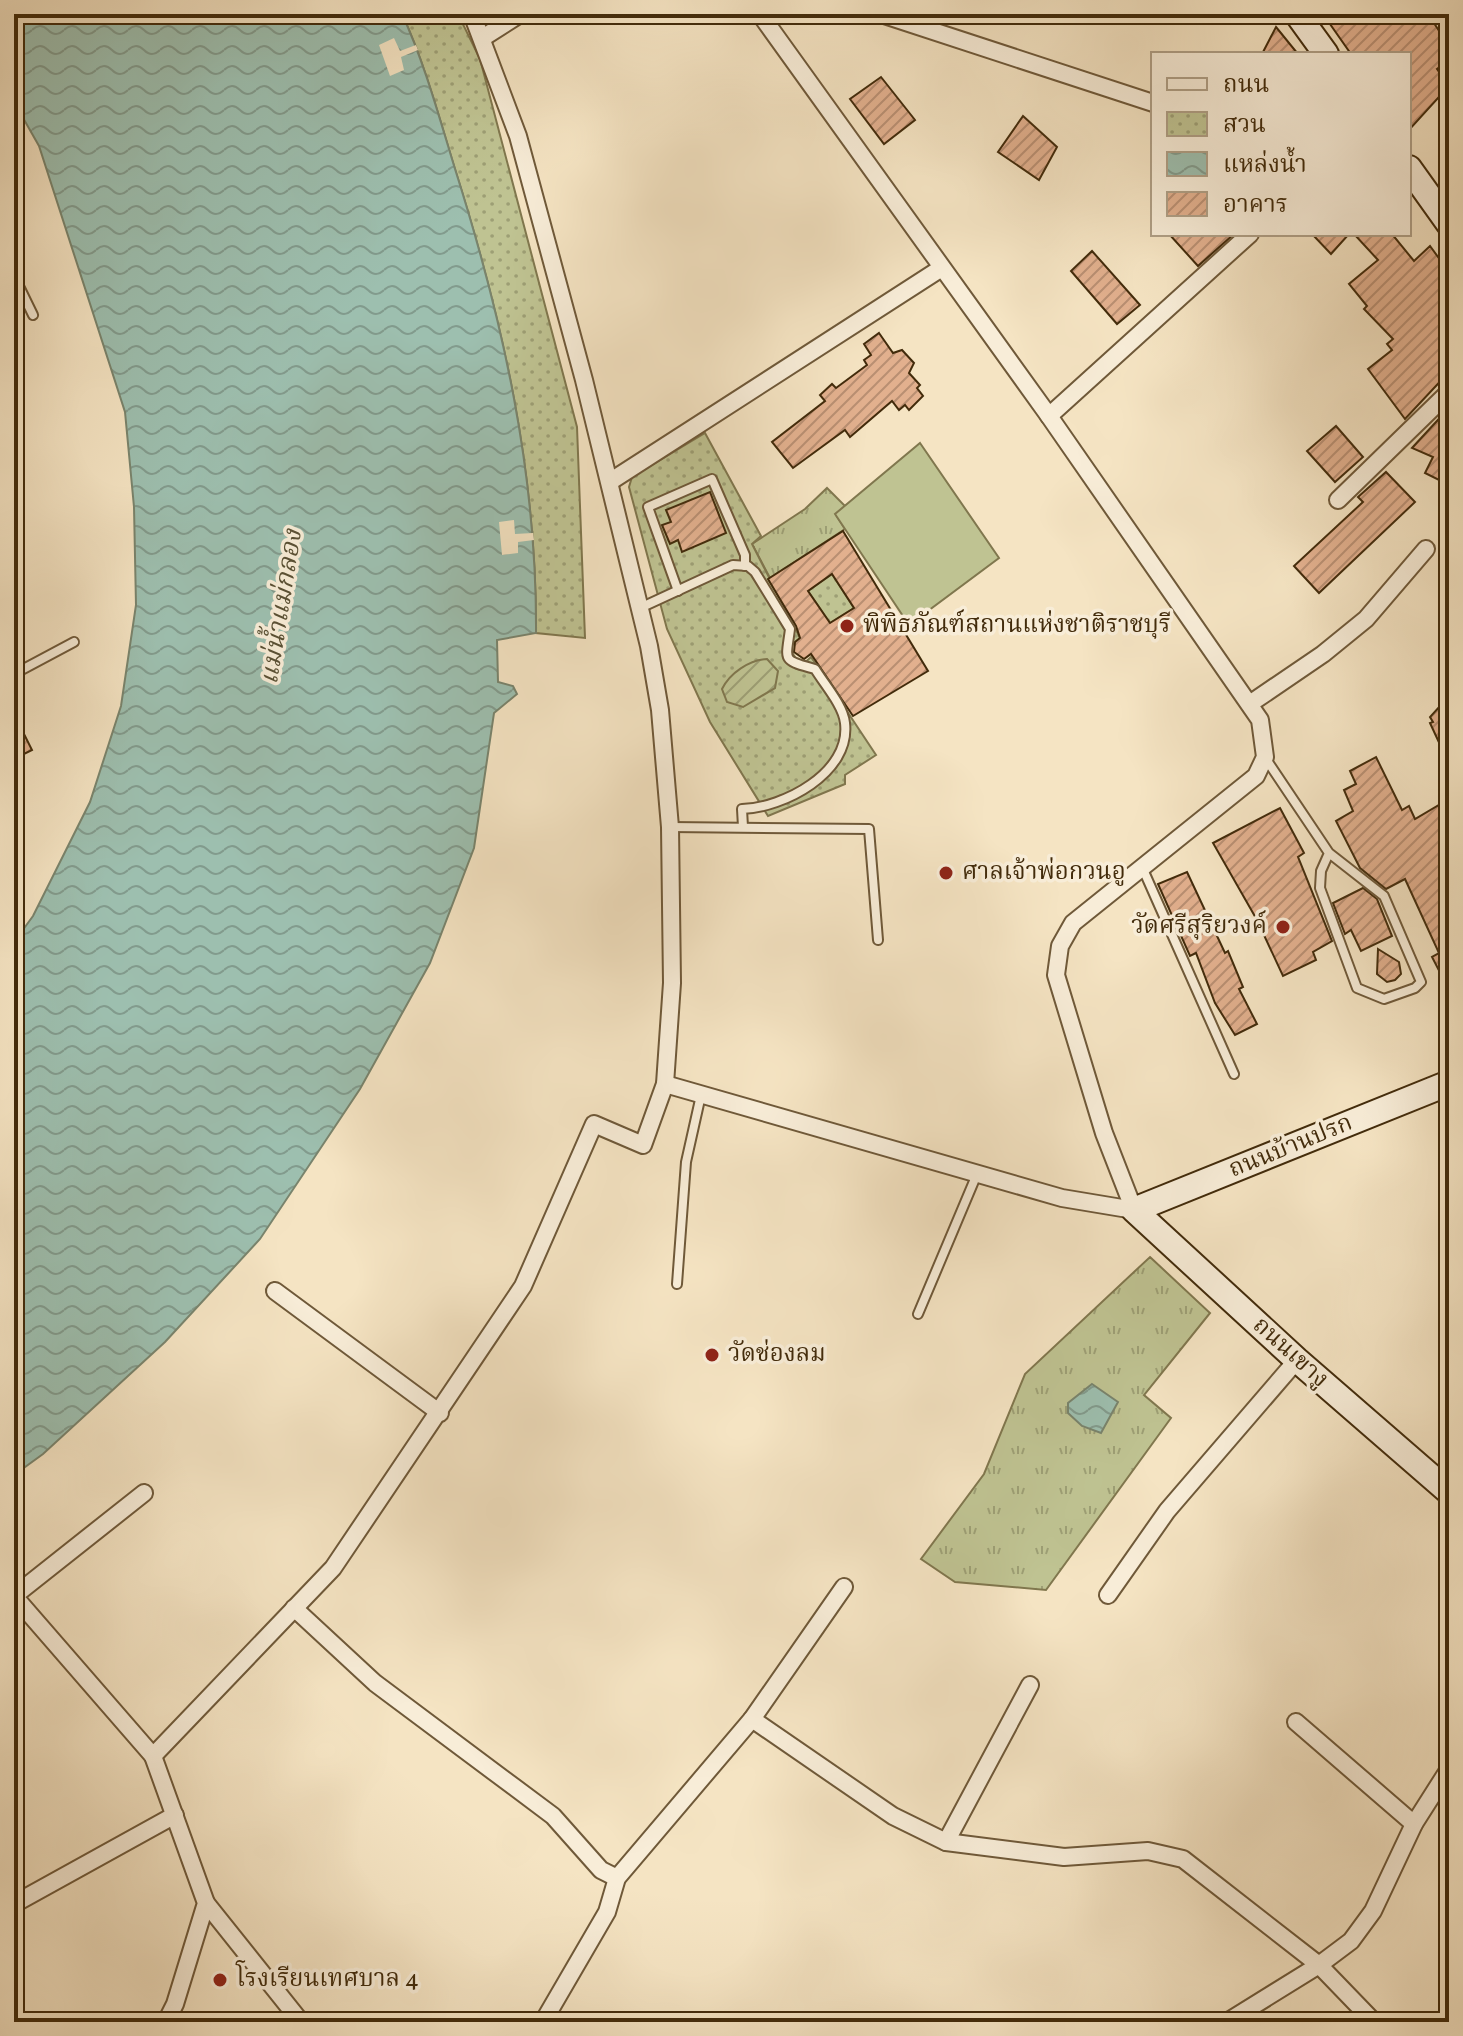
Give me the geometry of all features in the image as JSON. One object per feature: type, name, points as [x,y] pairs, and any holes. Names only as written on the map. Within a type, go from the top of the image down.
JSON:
[{"type":"street","points":[[153,1756],[333,1568],[523,1286],[594,1124],[643,1145],[665,1084],[672,983],[670,827],[660,710],[611,481],[518,136],[484,37],[472,14]]},
{"type":"street","points":[[484,37],[520,14]]},
{"type":"street","points":[[760,14],[940,269],[1049,416],[1260,720],[1265,757],[1256,776],[1073,923],[1060,946],[1056,975],[1104,1133],[1134,1210]]},
{"type":"street","points":[[881,14],[1151,102]]},
{"type":"street","points":[[1297,14],[1325,52]]},
{"type":"street","points":[[1412,177],[1449,192]]},
{"type":"street","points":[[1412,177],[1449,224]]},
{"type":"street","points":[[1049,416],[1248,236]]},
{"type":"street","points":[[611,481],[940,269]]},
{"type":"street","points":[[1338,500],[1449,392]]},
{"type":"street","points":[[1251,703],[1323,654],[1366,619],[1426,549]]},
{"type":"street","name":"ถนนบ้านปรก","points":[[1134,1210],[1449,1083]]},
{"type":"street","points":[[665,1084],[1062,1198],[1134,1210]]},
{"type":"street","name":"ถนนเขางู","points":[[1134,1210],[1297,1360],[1449,1492]]},
{"type":"street","points":[[275,1291],[440,1413]]},
{"type":"street","points":[[1108,1595],[1167,1511],[1297,1360]]},
{"type":"street","points":[[144,1493],[14,1596],[153,1756],[206,1903],[301,2022]]},
{"type":"street","points":[[543,2022],[607,1912],[617,1878],[752,1719],[844,1587]]},
{"type":"street","points":[[294,1608],[375,1683],[553,1816],[601,1870],[617,1878]]},
{"type":"street","points":[[946,1842],[1030,1685]]},
{"type":"street","points":[[752,1719],[893,1816],[946,1842],[1064,1857],[1148,1851],[1183,1859],[1319,1965],[1374,2022]]},
{"type":"street","points":[[1296,1722],[1414,1824]]},
{"type":"street","points":[[1227,2022],[1319,1965],[1351,1941],[1373,1911],[1414,1824],[1449,1769]]},
{"type":"street","points":[[14,1904],[175,1815]]},
{"type":"street","points":[[166,2022],[175,2004],[206,1903]]},
{"type":"lane","points":[[1443,14],[1449,23]]},
{"type":"lane","points":[[14,276],[33,315]]},
{"type":"lane","points":[[678,591],[648,507],[712,479],[745,555],[745,566]]},
{"type":"lane","points":[[640,608],[733,565],[745,566],[755,572],[790,629],[785,645],[787,656],[800,667],[815,669],[845,726],[828,772],[763,808],[742,809],[743,827]]},
{"type":"lane","points":[[14,674],[74,642]]},
{"type":"lane","points":[[1265,757],[1329,853],[1384,896],[1421,982],[1415,988],[1384,999],[1369,996],[1357,988],[1320,888],[1321,871],[1329,853]]},
{"type":"lane","points":[[670,827],[869,829],[878,940]]},
{"type":"lane","points":[[1142,867],[1234,1074]]},
{"type":"lane","points":[[677,1284],[686,1162],[701,1094]]},
{"type":"lane","points":[[918,1314],[977,1174]]},
{"type":"green space","points":[[402,14],[458,14],[480,59],[577,427],[585,638],[536,633],[531,514],[502,340],[437,110]]},
{"type":"green space","points":[[705,433],[761,536],[752,544],[800,638],[789,648],[801,666],[811,657],[876,755],[845,775],[845,784],[768,816],[710,722],[667,629],[629,487],[632,477]]},
{"type":"green space","points":[[920,443],[999,558],[909,625],[835,514]]},
{"type":"green space","points":[[827,488],[845,506],[836,515],[845,529],[770,578],[752,544],[805,509]]},
{"type":"green space","points":[[832,574],[854,608],[830,623],[808,591]]},
{"type":"green space","points":[[767,659],[778,671],[775,688],[743,707],[727,702],[722,689],[730,678],[747,665]]},
{"type":"green space","points":[[1150,1257],[1210,1313],[1144,1395],[1171,1418],[1046,1590],[955,1582],[921,1559],[984,1474],[1025,1374]]},
{"type":"water","name":"แม่น้ำแม่กลอง","points":[[14,14],[402,14],[437,110],[502,340],[531,514],[536,633],[497,640],[498,682],[513,686],[517,694],[494,713],[474,848],[430,963],[360,1089],[260,1239],[165,1342],[43,1454],[14,1475],[14,942],[33,916],[90,802],[121,706],[136,605],[134,507],[125,412],[39,146],[14,102]]},
{"type":"water","points":[[1092,1384],[1118,1402],[1101,1433],[1082,1426],[1068,1413],[1068,1403]]},
{"type":"pier","points":[[394,38],[400,51],[416,45],[418,50],[401,57],[404,70],[390,76],[379,45]]},
{"type":"pier","points":[[514,520],[515,534],[533,533],[534,540],[518,542],[518,553],[502,555],[499,522]]},
{"type":"building","points":[[1323,14],[1428,14],[1449,46],[1449,60],[1437,69],[1449,86],[1411,128],[1411,52],[1350,52]]},
{"type":"building","points":[[1276,27],[1296,52],[1263,52]]},
{"type":"building","points":[[881,77],[915,120],[884,144],[850,99]]},
{"type":"building","points":[[1023,116],[1057,147],[1039,180],[998,152]]},
{"type":"building","points":[[1171,236],[1232,236],[1198,266]]},
{"type":"building","points":[[1314,236],[1347,236],[1331,254]]},
{"type":"building","points":[[1356,236],[1394,236],[1414,261],[1430,246],[1449,272],[1449,372],[1405,419],[1368,369],[1392,350],[1387,344],[1393,339],[1364,309],[1367,306],[1349,284],[1378,260]]},
{"type":"building","points":[[1092,251],[1140,305],[1117,324],[1071,271]]},
{"type":"building","points":[[879,333],[893,353],[902,350],[914,363],[909,373],[920,385],[917,388],[923,396],[909,410],[905,405],[899,410],[892,401],[850,437],[845,430],[793,468],[772,442],[825,401],[820,395],[832,384],[836,388],[867,365],[864,360],[871,355],[864,344]]},
{"type":"building","points":[[1448,409],[1449,485],[1425,473],[1433,457],[1412,448]]},
{"type":"building","points":[[1336,426],[1363,457],[1335,482],[1307,451]]},
{"type":"building","points":[[1386,472],[1415,502],[1319,593],[1294,566],[1363,502],[1358,497]]},
{"type":"building","points":[[710,492],[726,533],[682,552],[678,540],[670,544],[662,525],[671,522],[666,510]]},
{"type":"building","name":"พิพิธภัณฑ์สถานแห่งชาติราชบุรี","points":[[843,531],[928,671],[853,716],[811,654],[804,659],[794,652],[795,642],[800,638],[796,626],[768,579]],"holes":[[[832,574],[854,608],[830,623],[808,591]]]},
{"type":"building","points":[[1449,696],[1449,764],[1430,717]]},
{"type":"building","points":[[14,714],[32,750],[14,759]]},
{"type":"building","points":[[1376,757],[1402,810],[1409,806],[1415,819],[1449,799],[1449,990],[1432,957],[1439,953],[1405,879],[1386,889],[1360,868],[1336,821],[1353,811],[1344,790],[1356,784],[1350,771]]},
{"type":"building","points":[[1280,808],[1304,853],[1298,857],[1332,941],[1313,952],[1316,960],[1283,976],[1257,920],[1213,843]]},
{"type":"building","points":[[1187,872],[1225,953],[1228,951],[1243,987],[1239,989],[1257,1024],[1235,1035],[1215,1003],[1196,953],[1190,956],[1158,884]]},
{"type":"building","points":[[1363,888],[1377,899],[1392,936],[1361,951],[1351,930],[1345,934],[1333,903]]},
{"type":"building","points":[[1378,949],[1399,962],[1401,974],[1395,980],[1387,982],[1377,974]]},
{"type":"place","name":"พิพิธภัณฑ์สถานแห่งชาติราชบุรี","points":[[847,626]]},
{"type":"place","name":"ศาลเจ้าพ่อกวนอู","points":[[946,873]]},
{"type":"place","name":"วัดศรีสุริยวงค์","points":[[1283,927]]},
{"type":"place","name":"วัดช่องลม","points":[[712,1355]]},
{"type":"place","name":"โรงเรียนเทศบาล 4","points":[[220,1980]]}]
